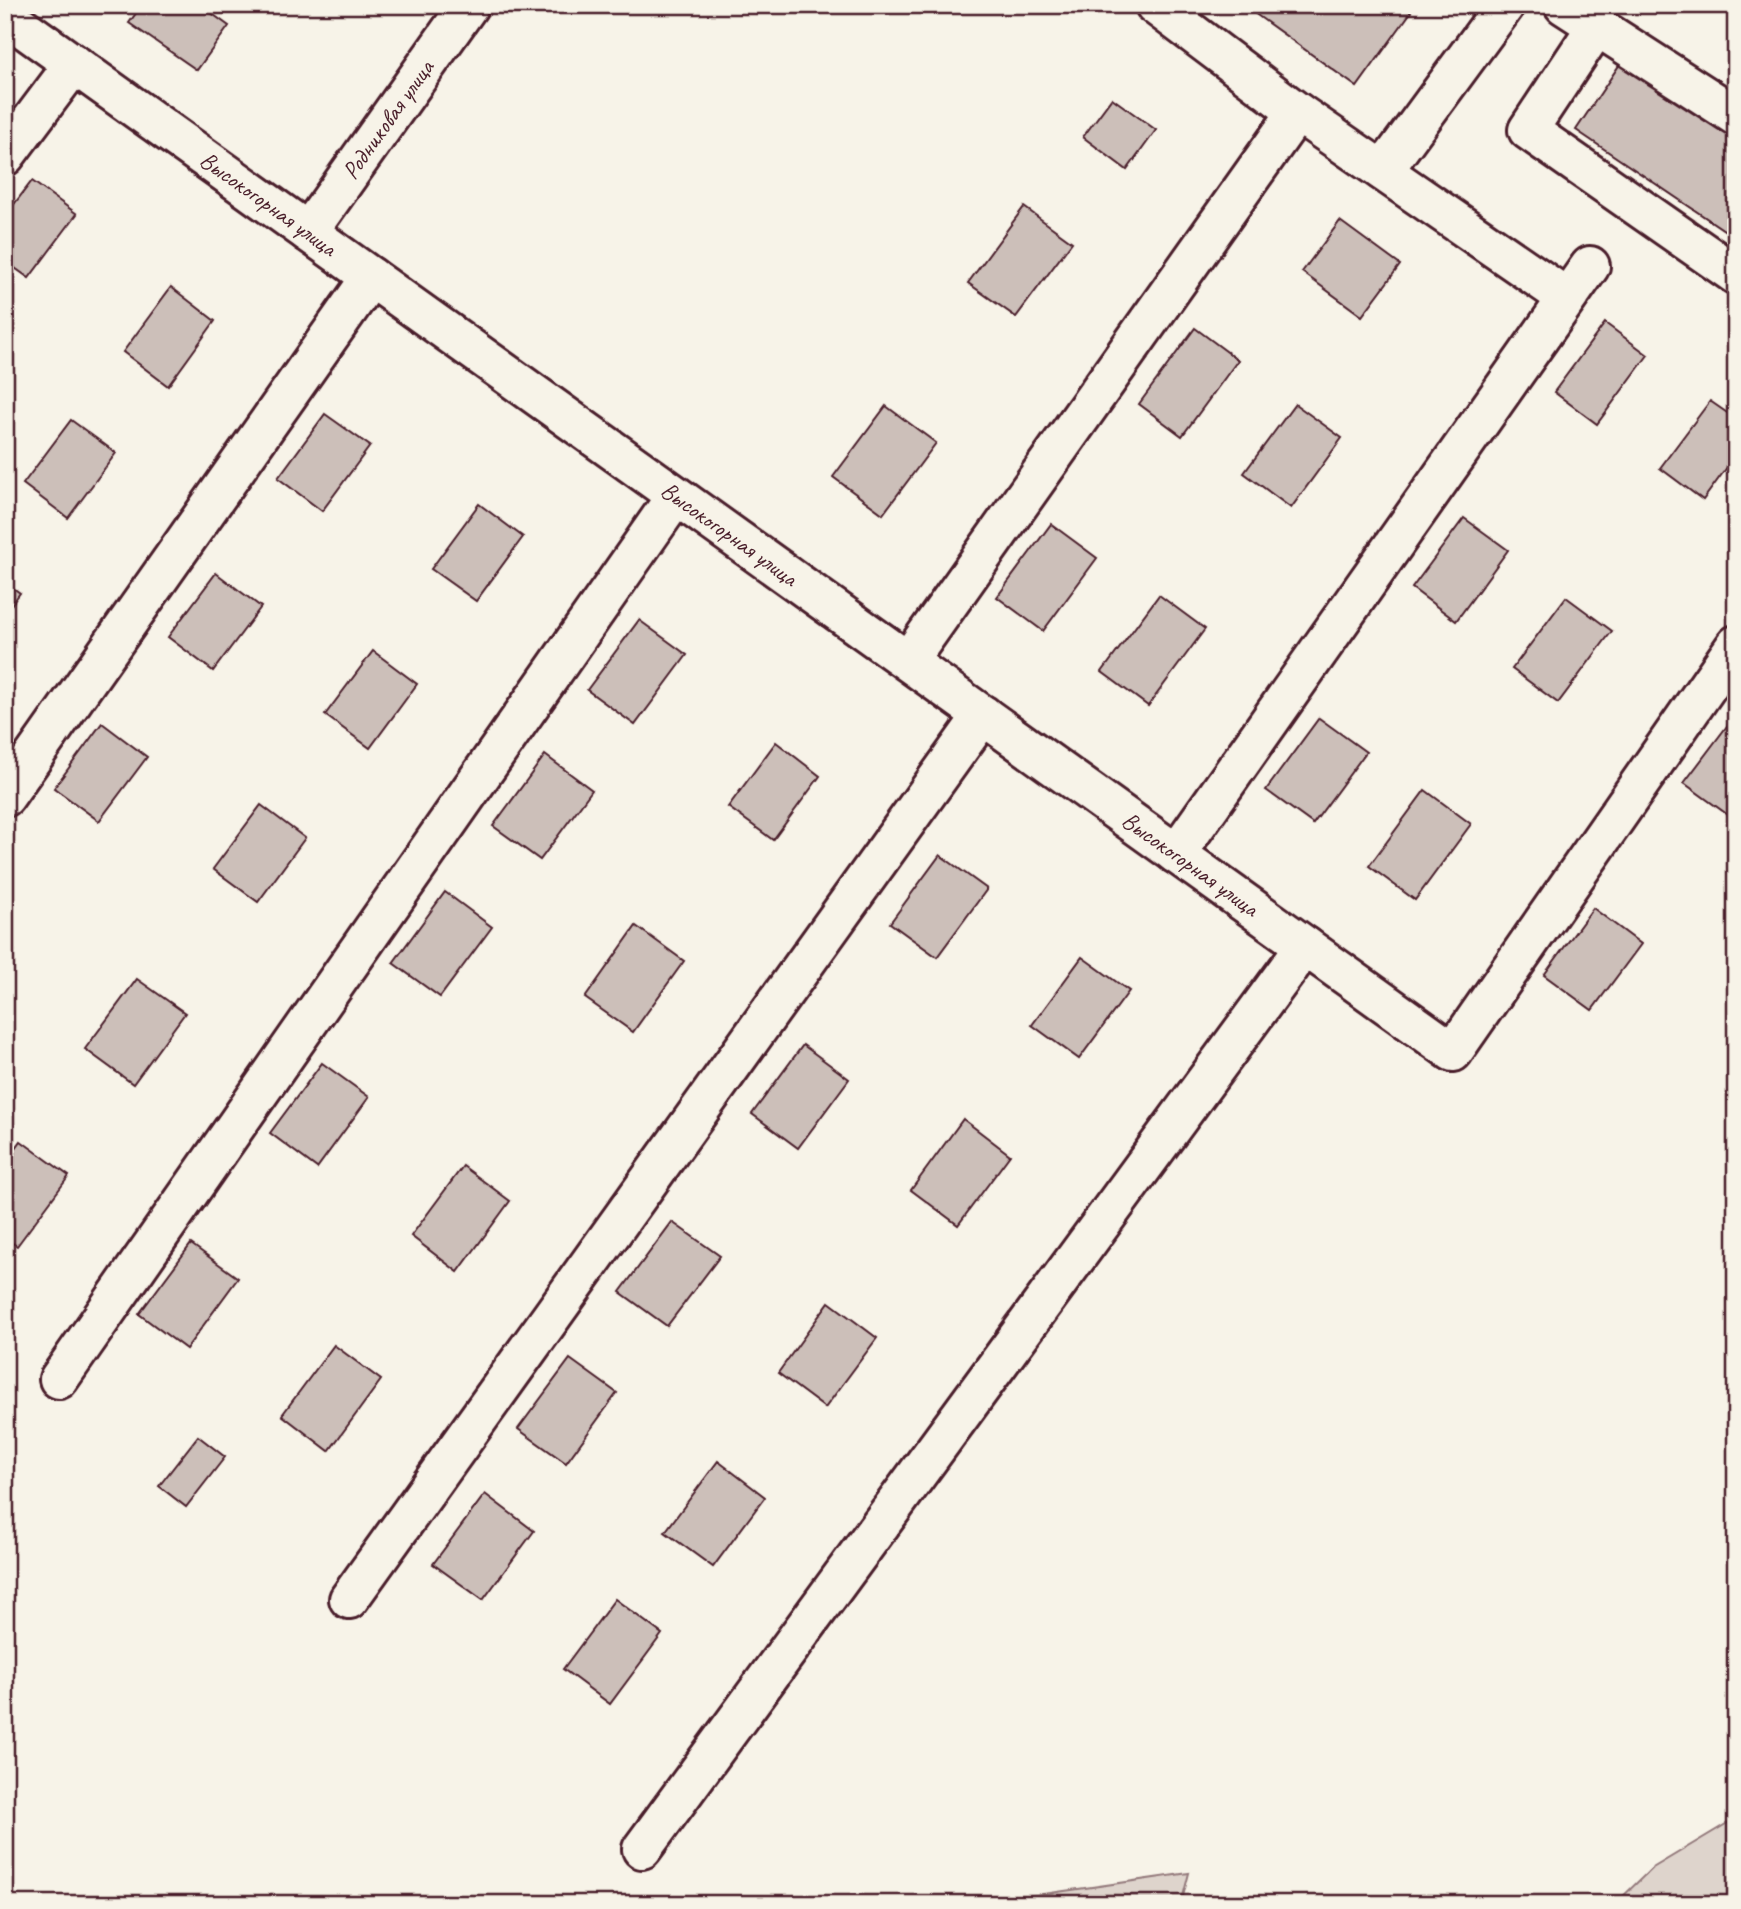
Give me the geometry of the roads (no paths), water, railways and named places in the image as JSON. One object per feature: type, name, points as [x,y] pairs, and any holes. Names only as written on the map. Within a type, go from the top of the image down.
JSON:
[{"type":"street","name":"Родниковая улица","points":[[308,232],[469,5]]},
{"type":"street","points":[[1155,5],[1297,112],[1567,298]]},
{"type":"street","points":[[1383,171],[1505,5]]},
{"type":"street","points":[[1564,5],[1736,116]]},
{"type":"street","name":"Высокогорная улица","points":[[25,17],[74,64],[1453,1052],[1736,645]]},
{"type":"street","points":[[1597,26],[1528,130],[1736,275]]},
{"type":"street","points":[[5,156],[74,64]]},
{"type":"street","points":[[908,661],[1297,112]]},
{"type":"street","points":[[1176,854],[1590,266]]},
{"type":"street","points":[[5,797],[371,277]]},
{"type":"street","points":[[59,1379],[676,496]]},
{"type":"street","points":[[349,1599],[983,715]]},
{"type":"street","points":[[642,1849],[1305,946]]}]
